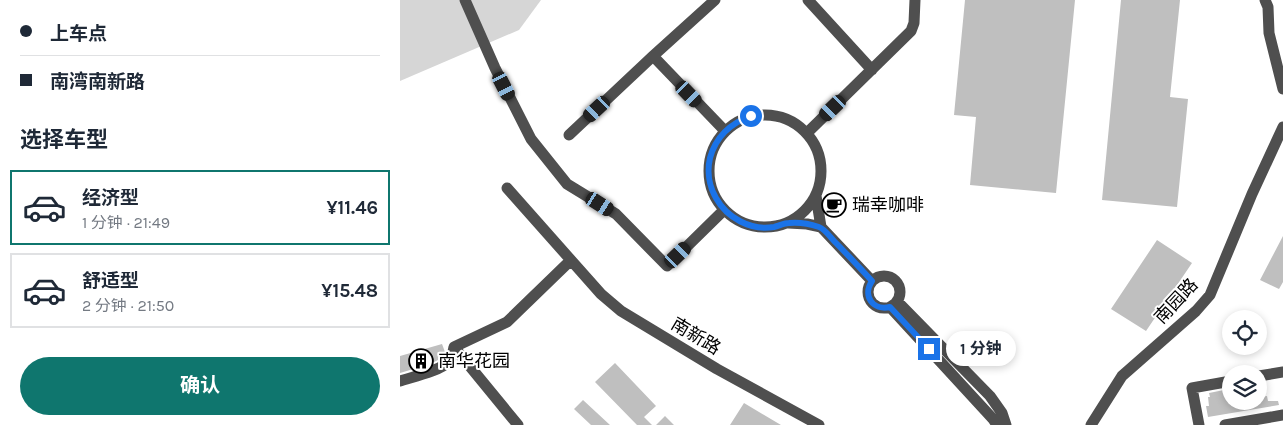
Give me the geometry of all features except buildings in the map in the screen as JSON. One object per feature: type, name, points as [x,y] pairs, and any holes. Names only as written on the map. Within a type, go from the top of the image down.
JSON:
[{"type":"street","points":[[465,0],[495,68],[531,139],[567,184],[616,214],[667,266],[724,210]]},
{"type":"street","points":[[569,136],[715,0]]},
{"type":"street","points":[[808,0],[872,70]]},
{"type":"street","points":[[808,133],[911,31],[914,23],[915,0]]},
{"type":"street","points":[[1265,0],[1268,7],[1271,40],[1283,89]]},
{"type":"street","points":[[653,56],[725,131]]},
{"type":"street","points":[[788,223],[805,211],[816,196],[822,178],[821,159],[818,148],[808,133],[787,118],[768,114],[751,116],[725,131],[714,146],[709,165],[710,185],[724,210],[739,221],[756,226],[774,227],[788,223],[821,227]]},
{"type":"street","name":"南园路","points":[[1091,425],[1122,376],[1196,312],[1210,296],[1252,194],[1283,127]]},
{"type":"street","name":"南新路","points":[[507,188],[601,294],[621,311],[717,369],[819,425]]},
{"type":"street","points":[[816,196],[821,227],[872,281]]},
{"type":"street","points":[[400,381],[441,368],[448,362],[454,348],[506,322],[570,259]]},
{"type":"street","points":[[882,276],[891,278],[896,282],[900,291],[894,304],[881,308],[872,303],[868,294],[872,281],[882,276]]},
{"type":"street","points":[[894,304],[997,425]]},
{"type":"street","points":[[894,304],[990,396],[1002,413],[1006,425]]},
{"type":"street","points":[[454,348],[518,425]]},
{"type":"street","points":[[1267,375],[1283,372]]},
{"type":"street","points":[[1199,425],[1192,388],[1222,383]]},
{"type":"street","points":[[1224,425],[1283,415]]},
{"type":"shaded area","points":[[400,0],[541,0],[519,30],[400,81]]},
{"type":"place","name":"瑞幸咖啡","points":[[834,205]]},
{"type":"place","name":"南华花园","points":[[421,361]]},
{"type":"route","points":[[751,116],[733,124],[725,131],[714,146],[711,156],[709,165],[710,185],[724,210],[739,221],[756,226],[774,227],[788,223],[821,227],[872,281],[868,289],[869,298],[872,303],[881,308],[890,307],[929,349]]}]
